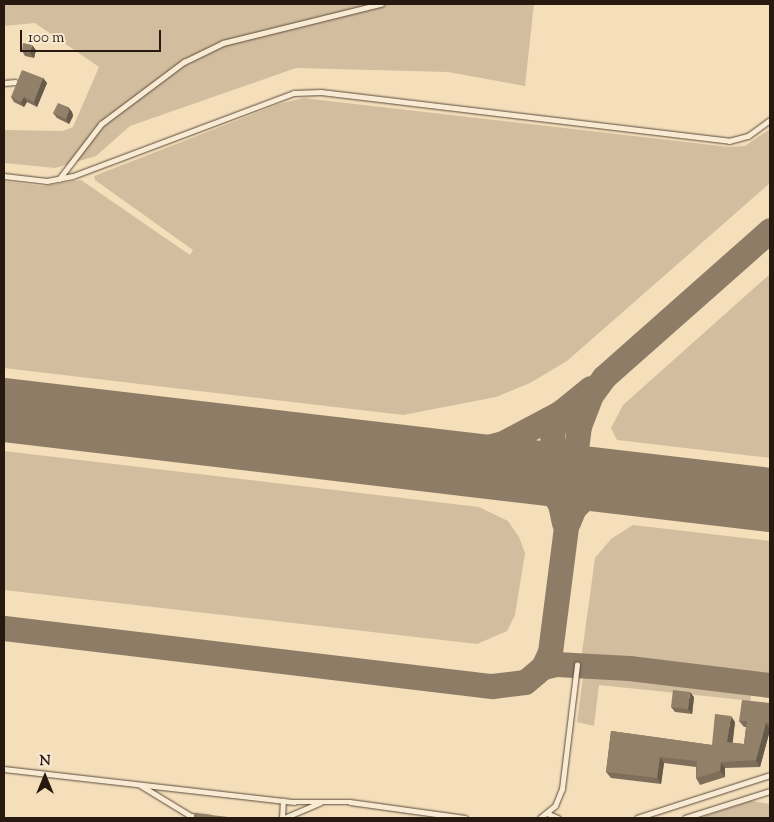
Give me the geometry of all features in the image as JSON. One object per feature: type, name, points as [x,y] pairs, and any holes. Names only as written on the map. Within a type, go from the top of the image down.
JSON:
[{"type":"lane","points":[[58,179],[101,124],[184,62],[223,43],[298,22],[381,4]]},
{"type":"lane","points":[[4,83],[15,82]]},
{"type":"lane","points":[[4,176],[58,179],[294,93],[321,92],[729,141],[748,136],[770,120]]},
{"type":"lane","points":[[540,818],[549,814],[562,790],[577,665]]},
{"type":"lane","points":[[4,769],[283,801],[350,802],[465,818]]},
{"type":"lane","points":[[637,818],[770,775]]},
{"type":"lane","points":[[139,784],[191,816],[209,818]]},
{"type":"lane","points":[[685,818],[770,790]]},
{"type":"lane","points":[[283,801],[283,818],[324,802]]},
{"type":"lane","points":[[549,814],[558,818]]},
{"type":"shaded area","points":[[4,4],[534,4],[525,86],[448,72],[296,68],[130,126],[96,156],[55,168],[4,163],[4,130],[63,131],[73,127],[99,67],[35,23],[4,26]]},
{"type":"shaded area","points":[[303,98],[729,147],[745,146],[770,129],[770,183],[567,361],[530,383],[496,397],[403,415],[4,368],[4,181],[43,186],[81,180],[190,255],[193,250],[95,180],[94,176],[279,104]]},
{"type":"shaded area","points":[[770,274],[770,458],[617,440],[611,428],[623,405]]},
{"type":"shaded area","points":[[4,451],[479,507],[508,521],[519,537],[525,553],[515,615],[507,631],[477,644],[4,590]]},
{"type":"shaded area","points":[[633,525],[770,541],[770,675],[767,679],[581,660],[595,558],[611,539]]},
{"type":"shaded area","points":[[584,670],[752,688],[750,706],[743,700],[599,685],[594,726],[577,722]]},
{"type":"shaded area","points":[[751,801],[770,804],[770,818],[699,818]]},
{"type":"building","points":[[23,43],[32,45],[30,53],[22,51]]},
{"type":"building","points":[[22,70],[43,78],[34,102],[24,97],[21,102],[11,97]]},
{"type":"building","points":[[58,103],[68,107],[69,111],[66,119],[53,113]]},
{"type":"building","points":[[673,690],[690,692],[688,709],[671,707]]},
{"type":"building","points":[[742,700],[770,703],[770,724],[766,723],[756,760],[721,762],[720,771],[696,778],[697,761],[660,757],[657,778],[606,772],[611,731],[712,745],[715,714],[731,716],[727,742],[744,744],[747,721],[739,721]]},
{"type":"building","points":[[194,813],[237,818],[194,818]]},
{"type":"taxiway","points":[[4,628],[492,686],[525,682],[543,667],[550,652],[579,426],[591,395],[604,377],[770,230]]},
{"type":"taxiway","points":[[399,456],[461,454],[503,443],[561,412],[591,388]]},
{"type":"taxiway","points":[[561,412],[552,432],[553,450],[564,467],[583,478]]},
{"type":"taxiway","points":[[511,469],[532,473],[548,485],[560,504],[564,523]]},
{"type":"taxiway","points":[[568,522],[574,508],[590,492],[612,483],[625,483]]},
{"type":"taxiway","points":[[543,667],[556,664],[629,668],[770,685]]},
{"type":"runway","points":[[4,410],[770,500]]}]
